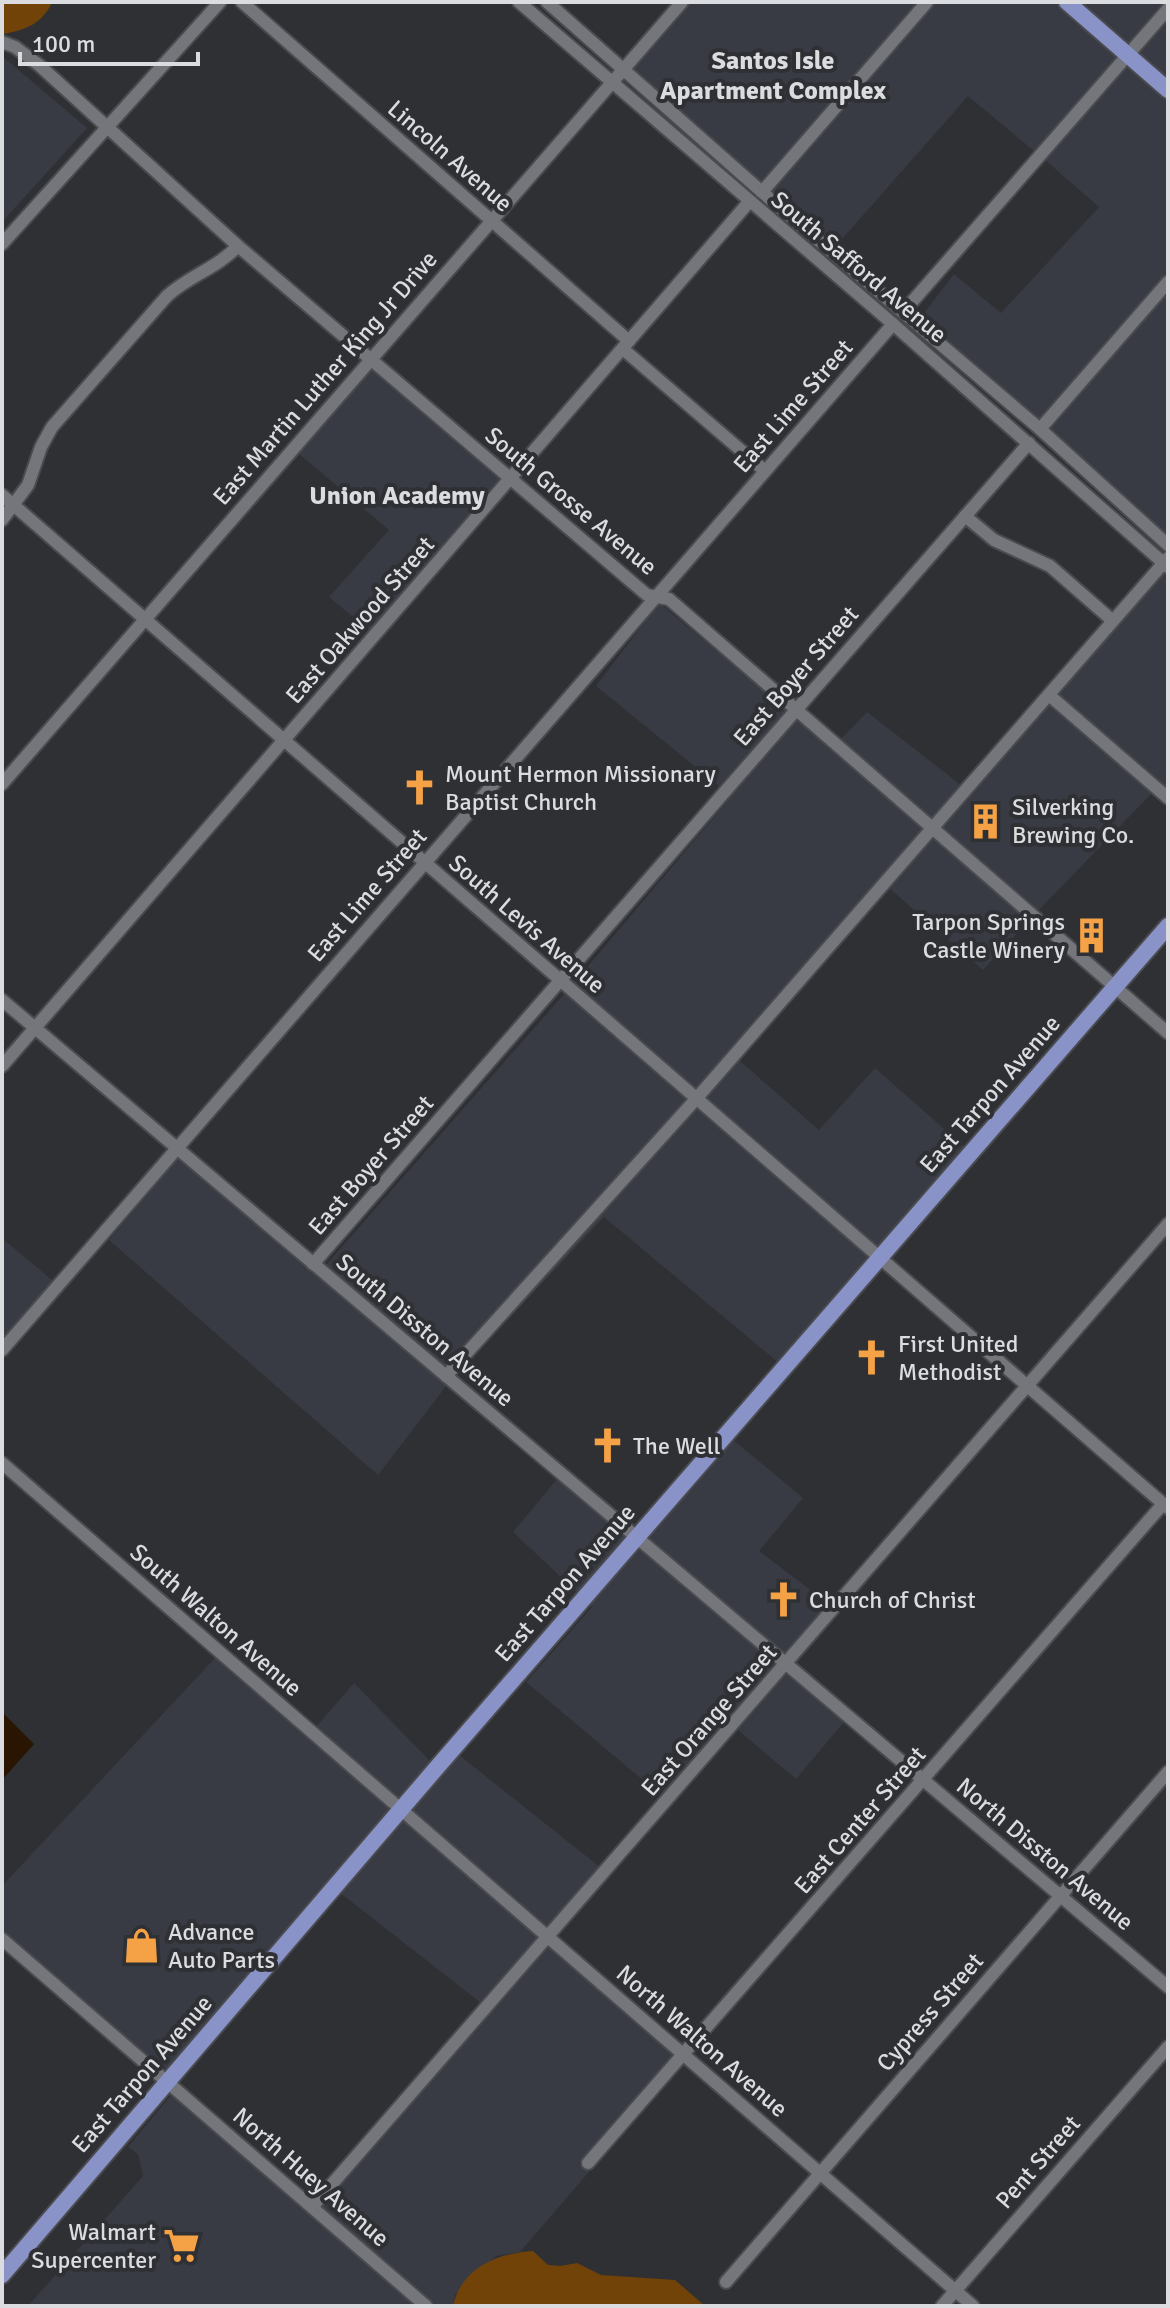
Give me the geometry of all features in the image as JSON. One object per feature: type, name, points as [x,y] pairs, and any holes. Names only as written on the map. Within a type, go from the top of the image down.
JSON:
[{"type":"main road","points":[[1067,2],[1168,90]]},
{"type":"main road","name":"East Tarpon Avenue","points":[[2,2275],[401,1809],[1168,926]]},
{"type":"street","points":[[2,244],[220,2]]},
{"type":"street","name":"Lincoln Avenue","points":[[242,2],[491,221],[765,471]]},
{"type":"street","name":"South Safford Avenue","points":[[519,2],[893,324],[1164,565]]},
{"type":"street","name":"South Safford Avenue","points":[[547,2],[762,192],[1040,429],[1168,545]]},
{"type":"street","name":"East Martin Luther King Jr Drive","points":[[2,784],[682,2]]},
{"type":"street","points":[[762,192],[927,2]]},
{"type":"street","points":[[904,311],[1168,9]]},
{"type":"street","name":"South Grosse Avenue","points":[[2,42],[15,47],[39,65],[238,246],[647,595],[669,599],[1168,1033]]},
{"type":"street","name":"East Oakwood Street","points":[[2,1066],[749,202]]},
{"type":"street","points":[[2,520],[28,485],[42,443],[55,423],[167,296],[180,285],[223,262],[238,246]]},
{"type":"street","points":[[1040,429],[1168,282]]},
{"type":"street","name":"East Lime Street","points":[[2,1350],[893,324]]},
{"type":"street","name":"East Boyer Street","points":[[313,1264],[1029,443]]},
{"type":"street","name":"South Levis Avenue","points":[[2,495],[1166,1506]]},
{"type":"street","points":[[965,516],[994,540],[1050,566],[1113,621]]},
{"type":"street","points":[[446,1376],[696,1099],[1164,565]]},
{"type":"street","points":[[1049,695],[1168,798]]},
{"type":"street","name":"South Disston Avenue","points":[[2,1000],[636,1538]]},
{"type":"street","name":"East Orange Street","points":[[312,2207],[1168,1224]]},
{"type":"street","name":"South Walton Avenue","points":[[2,1463],[401,1809]]},
{"type":"street","name":"East Center Street","points":[[588,2163],[1166,1506]]},
{"type":"street","name":"North Disston Avenue","points":[[636,1538],[1168,1987]]},
{"type":"street","name":"Cypress Street","points":[[726,2282],[1168,1772]]},
{"type":"street","name":"North Walton Avenue","points":[[401,1809],[973,2306]]},
{"type":"street","name":"North Huey Avenue","points":[[2,1939],[426,2306]]},
{"type":"street","name":"Pent Street","points":[[942,2306],[1168,2047]]},
{"type":"shaded area","points":[[2,2],[52,2],[32,25],[2,34]]},
{"type":"shaded area","points":[[691,2],[918,2],[761,182],[633,68]]},
{"type":"shaded area","points":[[936,2],[1057,2],[1119,55],[1034,151],[968,96],[836,246],[771,191]]},
{"type":"shaded area","points":[[1076,2],[1165,2],[1127,46]]},
{"type":"shaded area","points":[[1168,20],[1168,82],[1137,55]]},
{"type":"shaded area","points":[[2,56],[87,128],[2,222]]},
{"type":"shaded area","points":[[1129,64],[1168,98],[1168,271],[1039,420],[921,317],[954,274],[1001,313],[1099,207],[1045,160]]},
{"type":"shaded area","points":[[1168,293],[1168,536],[1050,429]]},
{"type":"shaded area","points":[[373,369],[502,479],[370,631],[329,597],[389,530],[298,453]]},
{"type":"shaded area","points":[[1165,572],[1168,575],[1168,790],[1059,695]]},
{"type":"shaded area","points":[[659,603],[787,709],[719,786],[596,686]]},
{"type":"shaded area","points":[[1051,704],[1158,798],[1152,793],[1038,911],[942,828]]},
{"type":"shaded area","points":[[867,712],[961,785],[932,819],[841,739]]},
{"type":"shaded area","points":[[798,718],[924,828],[694,1090],[573,984]]},
{"type":"shaded area","points":[[934,837],[1029,920],[983,970],[890,889]]},
{"type":"shaded area","points":[[565,993],[686,1099],[445,1367],[325,1266]]},
{"type":"shaded area","points":[[739,1060],[819,1130],[875,1068],[966,1148],[879,1249],[705,1099]]},
{"type":"shaded area","points":[[697,1108],[871,1258],[779,1363],[604,1217],[470,1360]]},
{"type":"shaded area","points":[[178,1158],[447,1385],[378,1475],[109,1240]]},
{"type":"shaded area","points":[[2,1238],[53,1281],[2,1340]]},
{"type":"shaded area","points":[[731,1438],[803,1498],[759,1551],[829,1604],[785,1655],[648,1540]]},
{"type":"shaded area","points":[[557,1479],[627,1539],[579,1594],[513,1532]]},
{"type":"shaded area","points":[[638,1548],[777,1665],[662,1796],[526,1682],[592,1607],[589,1604]]},
{"type":"shaded area","points":[[216,1657],[392,1810],[170,2068],[159,2067],[2,1931],[2,1886]]},
{"type":"shaded area","points":[[787,1674],[844,1722],[796,1779],[738,1730]]},
{"type":"shaded area","points":[[354,1683],[432,1763],[400,1800],[316,1727]]},
{"type":"shaded area","points":[[2,1712],[34,1744],[2,1780]]},
{"type":"shaded area","points":[[459,1755],[600,1867],[547,1929],[410,1809]]},
{"type":"shaded area","points":[[402,1819],[539,1938],[481,2003],[339,1892]]},
{"type":"shaded area","points":[[549,1947],[674,2055],[579,2163],[589,2172],[520,2252],[496,2256],[455,2295],[453,2306],[435,2306],[321,2206]]},
{"type":"shaded area","points":[[172,2094],[417,2306],[28,2306],[143,2176],[138,2154],[128,2147]]},
{"type":"shaded area","points":[[533,2251],[548,2265],[577,2263],[601,2275],[675,2280],[705,2306],[453,2306],[464,2282],[483,2265],[507,2255]]},
{"type":"place","name":"Mount Hermon Missionary Baptist Church","points":[[419,788]]},
{"type":"place","name":"Silverking Brewing Co.","points":[[986,821]]},
{"type":"place","name":"Tarpon Springs Castle Winery","points":[[1091,936]]},
{"type":"place","name":"First United Methodist","points":[[872,1358]]},
{"type":"place","name":"The Well","points":[[607,1446]]},
{"type":"place","name":"Church of Christ","points":[[783,1600]]},
{"type":"place","name":"Advance Auto Parts","points":[[142,1946]]},
{"type":"place","name":"Walmart Supercenter","points":[[182,2246]]},
{"type":"district","name":"Santos Isle Apartment Complex","points":[[773,75]]},
{"type":"district","name":"Union Academy","points":[[397,495]]}]
